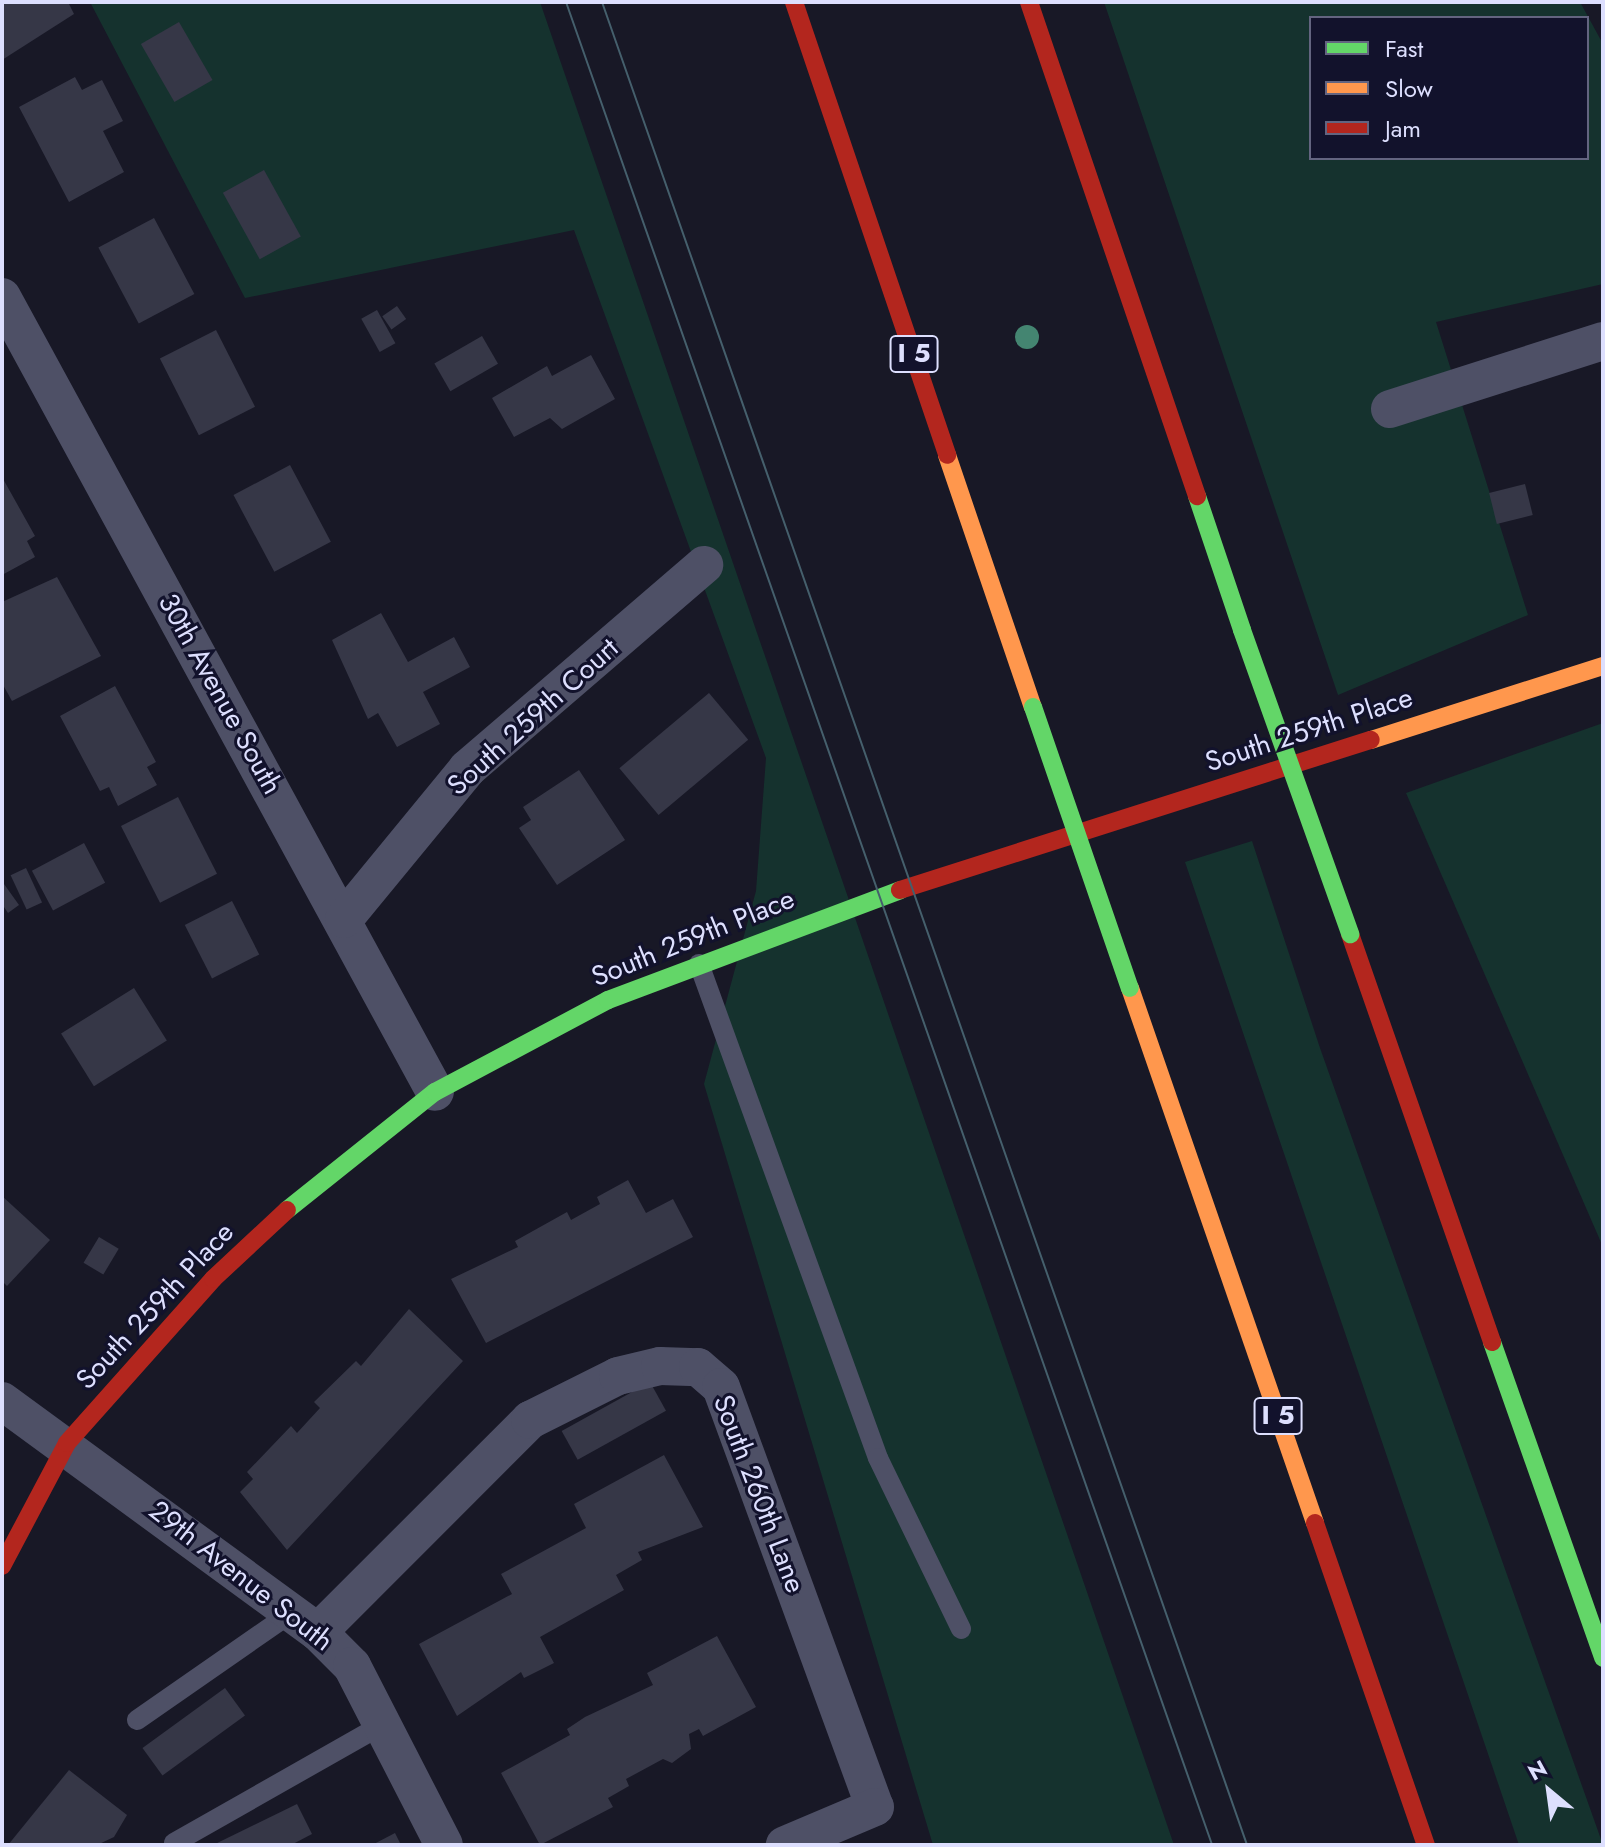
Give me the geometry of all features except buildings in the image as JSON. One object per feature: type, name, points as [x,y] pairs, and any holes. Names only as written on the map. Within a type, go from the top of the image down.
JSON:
[{"type":"main road","name":"I 5","points":[[794,2],[1033,707],[1426,1845]]},
{"type":"main road","points":[[1029,2],[1242,630],[1603,1658]]},
{"type":"main road","name":"South 259th Place","points":[[2,1566],[67,1443],[213,1279],[315,1184],[435,1092],[608,1000],[846,907],[1603,666]]},
{"type":"street","name":"30th Avenue South","points":[[2,297],[344,919],[435,1092]]},
{"type":"street","points":[[1390,409],[1603,341]]},
{"type":"street","name":"South 259th Court","points":[[344,919],[467,769],[704,565]]},
{"type":"street","name":"South 260th Lane","points":[[306,1621],[530,1420],[618,1376],[698,1367],[721,1387],[875,1807],[785,1845]]},
{"type":"street","name":"29th Avenue South","points":[[2,1401],[67,1443],[306,1621],[352,1666],[444,1845]]},
{"type":"lane","points":[[699,964],[883,1471],[961,1629]]},
{"type":"lane","points":[[137,1720],[306,1621]]},
{"type":"lane","points":[[174,1843],[382,1725]]},
{"type":"green space","points":[[90,2],[540,2],[1174,1845],[933,1845],[704,1084],[756,891],[766,758],[574,230],[245,298]]},
{"type":"green space","points":[[1104,2],[1580,2],[1588,16],[1309,16],[1309,160],[1589,160],[1589,18],[1603,44],[1603,284],[1436,322],[1528,615],[1338,695]]},
{"type":"green space","points":[[1603,723],[1603,1247],[1406,793]]},
{"type":"green space","points":[[1252,841],[1320,1048],[1603,1845],[1519,1845],[1185,862]]},
{"type":"tram line","points":[[566,2],[1212,1845]]},
{"type":"tram line","points":[[602,2],[1247,1845]]},
{"type":"traffic: fast","points":[[1197,496],[1242,630]]},
{"type":"traffic: fast","points":[[1242,630],[1350,934]]},
{"type":"traffic: fast","points":[[1033,707],[1130,988]]},
{"type":"traffic: fast","points":[[287,1210],[435,1092],[608,1000],[900,890]]},
{"type":"traffic: fast","points":[[1492,1342],[1603,1658]]},
{"type":"traffic: slow","points":[[947,455],[1033,707]]},
{"type":"traffic: slow","points":[[1371,740],[1603,666]]},
{"type":"traffic: slow","points":[[1130,988],[1315,1523]]},
{"type":"traffic: jam","points":[[794,2],[947,455]]},
{"type":"traffic: jam","points":[[1029,2],[1197,496]]},
{"type":"traffic: jam","points":[[900,890],[1371,740]]},
{"type":"traffic: jam","points":[[1350,934],[1492,1342]]},
{"type":"traffic: jam","points":[[2,1566],[67,1443],[213,1279],[287,1210]]},
{"type":"traffic: jam","points":[[1315,1523],[1426,1845]]}]
